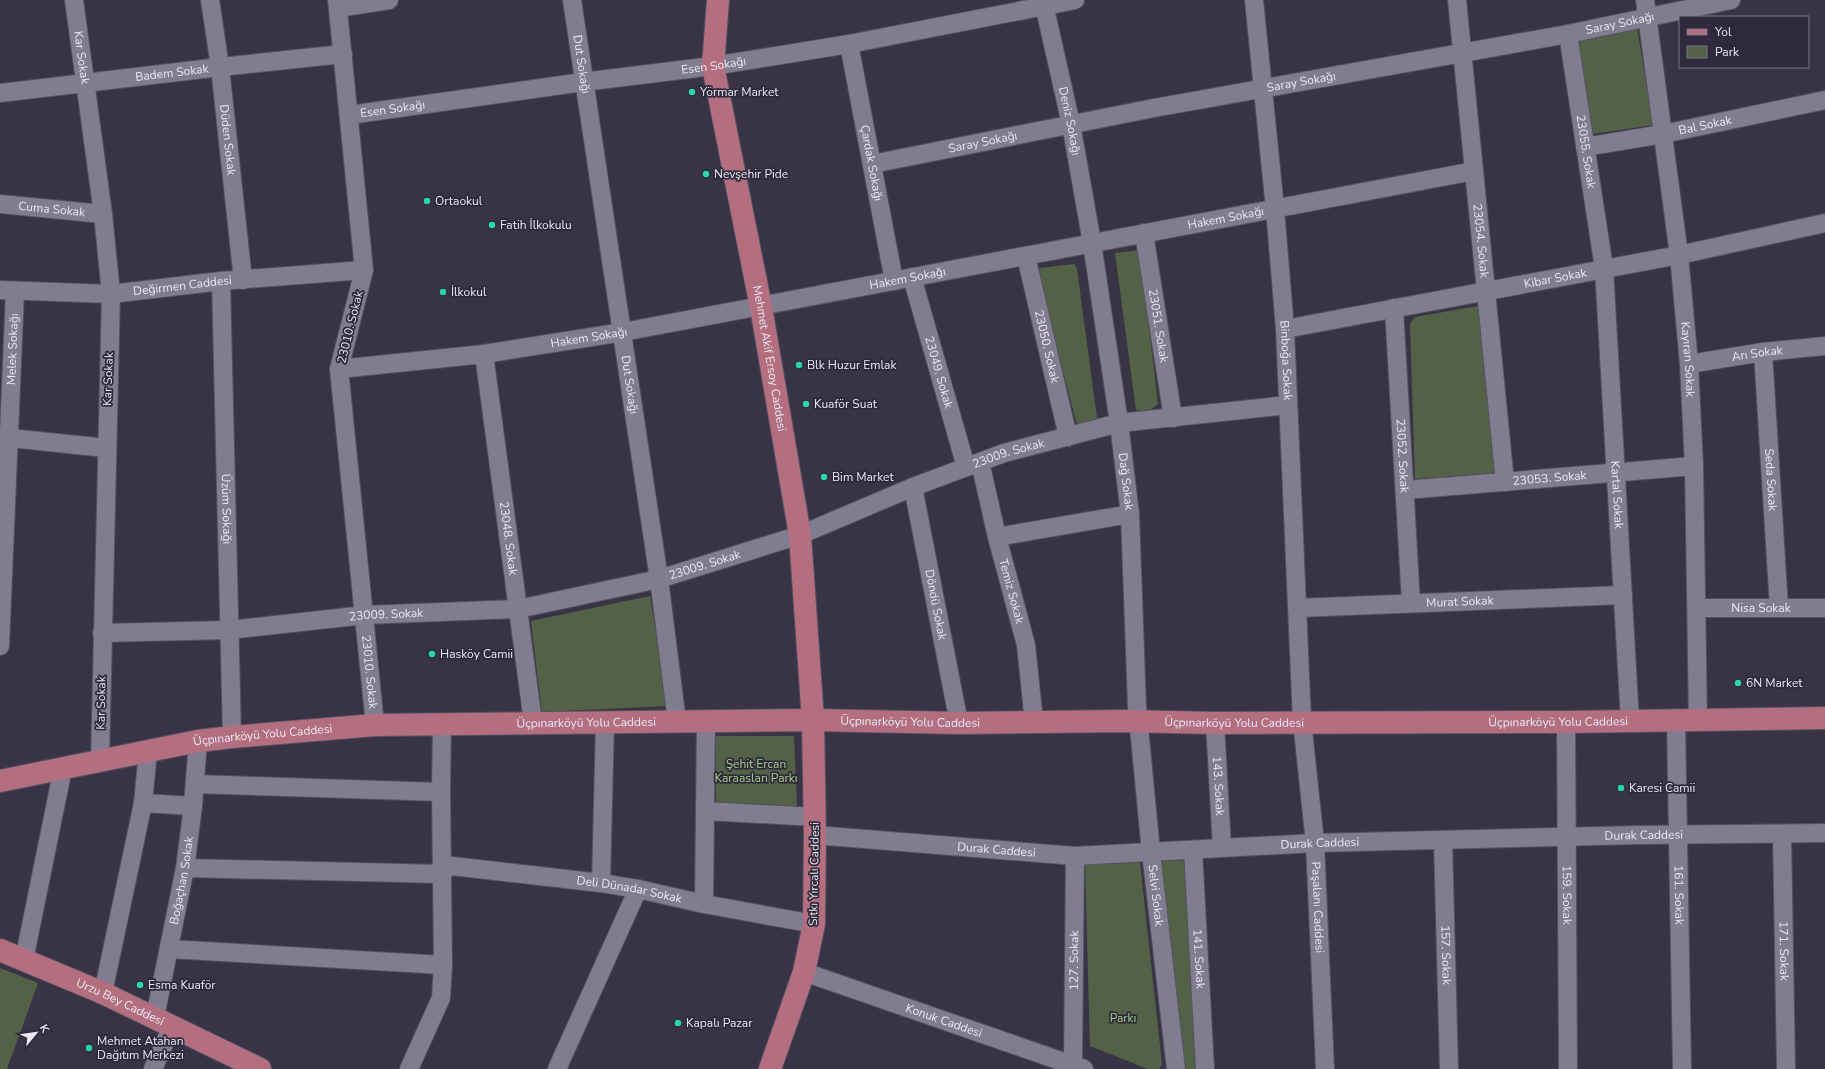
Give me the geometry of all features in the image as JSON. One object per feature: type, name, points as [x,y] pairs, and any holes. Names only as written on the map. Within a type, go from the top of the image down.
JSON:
[{"type":"main road","name":"Mehmet Akif Ersoy Caddesi","points":[[718,0],[713,66],[761,307],[800,535],[813,720]]},
{"type":"main road","name":"Üçpınarköyü Yolu Caddesi","points":[[0,780],[148,751],[232,737],[376,725],[533,722],[813,720],[959,723],[1139,721],[1215,723],[1698,721],[1825,718]]},
{"type":"main road","name":"Sıtkı Yırcalı Caddesi","points":[[770,1069],[804,972],[814,924],[815,826],[813,720]]},
{"type":"main road","name":"Urzu Bey Caddesi","points":[[0,950],[103,993],[260,1069]]},
{"type":"street","name":"Kar Sokak","points":[[74,0],[103,214],[111,294],[106,448],[100,761]]},
{"type":"street","name":"Düden Sokak","points":[[210,0],[220,67],[243,280]]},
{"type":"street","points":[[337,4],[389,0]]},
{"type":"street","name":"Dut Sokağı","points":[[572,0],[583,82],[659,579],[677,722]]},
{"type":"street","name":"Esen Sokağı","points":[[349,115],[583,82],[713,66],[850,44],[1045,2],[1075,0]]},
{"type":"street","name":"Binboğa Sokak","points":[[1254,0],[1275,209],[1285,329],[1302,722]]},
{"type":"street","name":"23054. Sokak","points":[[1457,0],[1505,482]]},
{"type":"street","name":"Saray Sokağı","points":[[872,164],[1071,124],[1568,34],[1646,8],[1731,0]]},
{"type":"street","name":"Deniz Sokağı","points":[[1045,2],[1071,124],[1092,243]]},
{"type":"street","name":"23010. Sokak","points":[[337,4],[364,270],[339,369],[376,725]]},
{"type":"street","name":"Kayıran Sokak","points":[[1646,8],[1679,255],[1690,364],[1694,466],[1698,721]]},
{"type":"street","name":"23055. Sokak","points":[[1568,34],[1604,268]]},
{"type":"street","name":"Çardak Sokağı","points":[[850,44],[894,281]]},
{"type":"street","name":"Badem Sokak","points":[[0,93],[343,54]]},
{"type":"street","name":"Bal Sokak","points":[[1585,147],[1663,134],[1825,100]]},
{"type":"street","name":"Hakem Sokağı","points":[[339,369],[484,354],[622,332],[761,307],[1474,171]]},
{"type":"street","name":"Cuma Sokak","points":[[0,204],[103,214]]},
{"type":"street","name":"Kibar Sokak","points":[[1285,329],[1679,255],[1825,223]]},
{"type":"street","name":"23051. Sokak","points":[[1144,234],[1173,418]]},
{"type":"street","name":"Dağ Sokak","points":[[1092,243],[1119,423],[1130,514],[1137,708],[1139,721]]},
{"type":"street","name":"23050. Sokak","points":[[1026,256],[1068,437]]},
{"type":"street","name":"Kartal Sokak","points":[[1604,268],[1630,721]]},
{"type":"street","name":"Değirmen Caddesi","points":[[8,291],[111,294],[221,281],[364,270]]},
{"type":"street","name":"23049. Sokak","points":[[912,278],[973,465]]},
{"type":"street","name":"Üzüm Sokağı","points":[[221,281],[232,737]]},
{"type":"street","name":"Melek Sokağı","points":[[0,646],[8,291]]},
{"type":"street","name":"23052. Sokak","points":[[1394,308],[1411,603]]},
{"type":"street","name":"Arı Sokak","points":[[1690,364],[1762,352],[1825,346]]},
{"type":"street","name":"Seda Sokak","points":[[1762,352],[1779,608]]},
{"type":"street","name":"23048. Sokak","points":[[484,354],[533,722]]},
{"type":"street","name":"23009. Sokak","points":[[102,633],[229,630],[365,615],[518,609],[659,579],[800,535],[913,487],[1004,453],[1119,423],[1288,405]]},
{"type":"street","points":[[4,437],[106,448]]},
{"type":"street","name":"Temiz Sokak","points":[[973,465],[997,537],[1026,645],[1034,722]]},
{"type":"street","name":"23053. Sokak","points":[[1405,490],[1616,474],[1694,466]]},
{"type":"street","name":"Döndü Sokak","points":[[913,487],[959,723]]},
{"type":"street","points":[[997,537],[1130,514]]},
{"type":"street","name":"Murat Sokak","points":[[1297,608],[1623,595]]},
{"type":"street","name":"Nisa Sokak","points":[[1697,608],[1825,608]]},
{"type":"street","points":[[704,904],[706,721]]},
{"type":"street","name":"Selvi Sokak","points":[[1139,721],[1151,852],[1176,1069]]},
{"type":"street","name":"161. Sokak","points":[[1676,721],[1682,1069]]},
{"type":"street","points":[[601,883],[605,722]]},
{"type":"street","name":"Paşalanı Caddesi","points":[[1302,722],[1315,844],[1325,1069]]},
{"type":"street","name":"159. Sokak","points":[[1566,722],[1568,1069]]},
{"type":"street","name":"143. Sokak","points":[[1215,723],[1222,848]]},
{"type":"street","points":[[409,1069],[441,998],[443,965],[441,792],[442,724]]},
{"type":"street","name":"Boğaçhan Sokak","points":[[153,1069],[163,1022],[169,949],[185,868],[193,806],[198,742]]},
{"type":"street","points":[[103,993],[143,802],[148,751]]},
{"type":"street","points":[[24,960],[63,768]]},
{"type":"street","points":[[194,784],[441,792]]},
{"type":"street","points":[[143,802],[193,806]]},
{"type":"street","name":"Durak Caddesi","points":[[705,811],[815,826],[1075,856],[1315,844],[1567,837],[1825,833]]},
{"type":"street","name":"171. Sokak","points":[[1782,834],[1786,1069]]},
{"type":"street","name":"157. Sokak","points":[[1443,841],[1449,1069]]},
{"type":"street","name":"141. Sokak","points":[[1193,850],[1205,1069]]},
{"type":"street","name":"127. Sokak","points":[[1075,856],[1076,1068]]},
{"type":"street","name":"Deli Dünadar Sokak","points":[[185,868],[443,870],[601,883],[814,924]]},
{"type":"street","points":[[557,1069],[638,889]]},
{"type":"street","points":[[169,949],[443,965]]},
{"type":"street","name":"Konuk Caddesi","points":[[804,972],[1076,1068]]},
{"type":"green space","points":[[1637,27],[1653,125],[1593,134],[1577,41]]},
{"type":"green space","points":[[1140,250],[1158,404],[1147,413],[1136,410],[1115,253]]},
{"type":"green space","points":[[1074,264],[1077,269],[1097,418],[1094,424],[1077,425],[1037,272],[1040,268]]},
{"type":"green space","points":[[1478,306],[1483,310],[1499,473],[1415,479],[1410,324],[1415,317]]},
{"type":"green space","points":[[650,596],[668,706],[542,712],[531,621]]},
{"type":"green space","name":"Şehit Ercan Karaaslan Parkı","points":[[716,736],[794,736],[797,807],[716,805]]},
{"type":"green space","points":[[1180,859],[1186,861],[1189,867],[1195,1069],[1182,1069],[1159,864],[1164,861]]},
{"type":"green space","name":"Parkı","points":[[1138,860],[1140,863],[1162,1064],[1159,1069],[1148,1069],[1090,1046],[1085,864]]},
{"type":"green space","points":[[0,968],[38,983],[7,1069],[0,1069]]},
{"type":"place","name":"Yörmar Market","points":[[692,92]]},
{"type":"place","name":"Nevşehir Pide","points":[[706,174]]},
{"type":"place","name":"Ortaokul","points":[[427,201]]},
{"type":"place","name":"Fatih İlkokulu","points":[[492,225]]},
{"type":"place","name":"İlkokul","points":[[443,292]]},
{"type":"place","name":"Blk Huzur Emlak","points":[[799,365]]},
{"type":"place","name":"Kuaför Suat","points":[[806,404]]},
{"type":"place","name":"Bim Market","points":[[824,477]]},
{"type":"place","name":"Hasköy Camii","points":[[432,654]]},
{"type":"place","name":"6N Market","points":[[1738,683]]},
{"type":"place","name":"Karesi Camii","points":[[1621,788]]},
{"type":"place","name":"Esma Kuaför","points":[[140,985]]},
{"type":"place","name":"Kapalı Pazar","points":[[678,1023]]},
{"type":"place","name":"Mehmet Atahan Dağıtım Merkezi","points":[[89,1048]]}]
